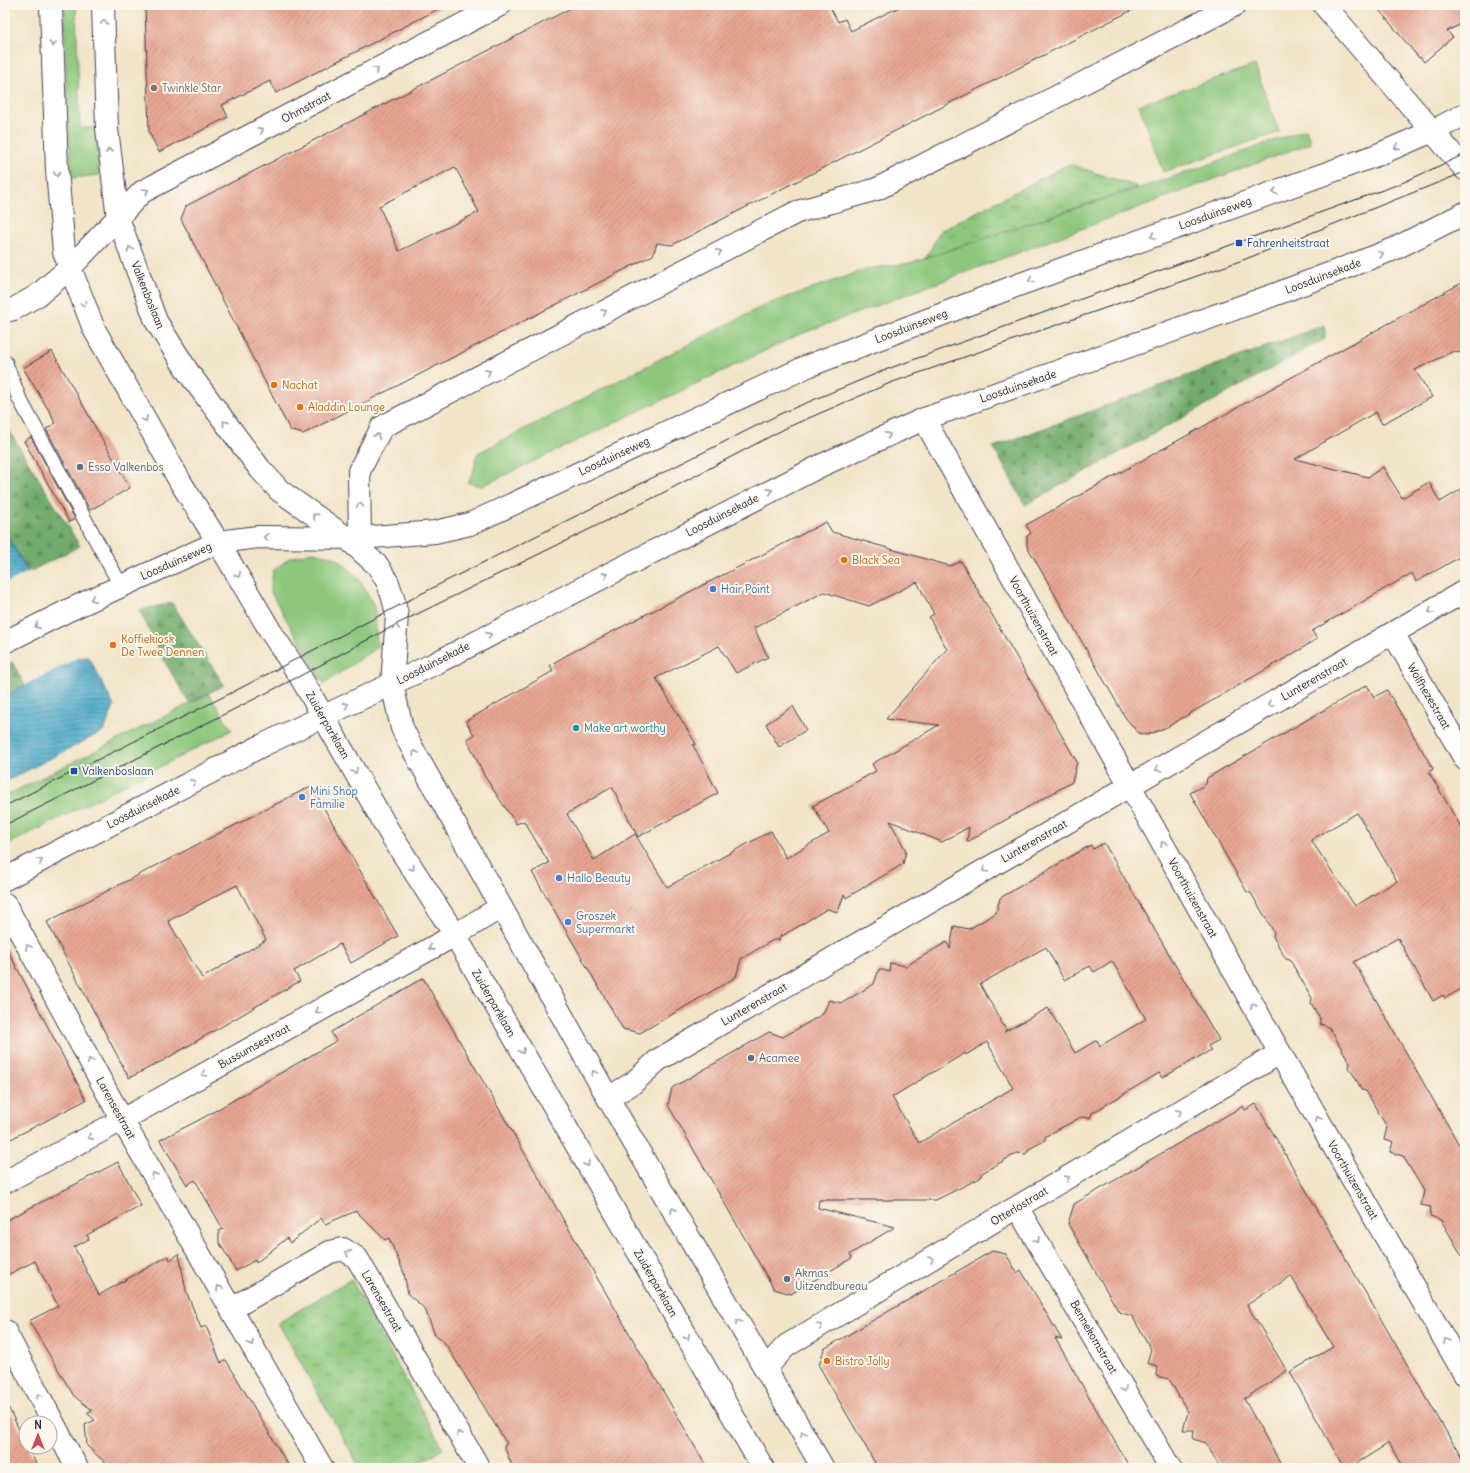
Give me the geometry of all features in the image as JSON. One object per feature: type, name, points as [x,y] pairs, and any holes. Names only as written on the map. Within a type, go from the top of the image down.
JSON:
[{"type":"street","points":[[51,5],[60,223],[64,252],[94,329],[182,483],[218,542]]},
{"type":"street","name":"Valkenboslaan","points":[[103,5],[107,129],[118,218],[156,321],[188,372],[252,459],[280,490],[354,538]]},
{"type":"street","name":"Ohmstraat","points":[[5,311],[14,309],[38,295],[70,268],[142,192],[500,5]]},
{"type":"street","points":[[823,1468],[608,1098],[402,728],[392,684],[397,615],[393,598],[388,583],[378,566],[354,538],[360,471],[382,427],[797,212],[877,189],[1234,5]]},
{"type":"street","points":[[1324,5],[1465,169]]},
{"type":"street","name":"Loosduinseweg","points":[[5,642],[69,610],[218,542],[258,537],[354,538],[435,532],[470,524],[808,366],[1018,285],[1377,155],[1433,131],[1465,114]]},
{"type":"street","name":"Loosduinsekade","points":[[5,879],[322,716],[392,684],[820,466],[924,419],[1279,293],[1394,248],[1465,213]]},
{"type":"street","name":"Voorthuizenstraat","points":[[924,419],[1280,1053],[1465,1375]]},
{"type":"street","name":"Zuiderparklaan","points":[[218,542],[391,835],[455,935],[763,1468]]},
{"type":"street","name":"Lunterenstraat","points":[[608,1098],[633,1083],[658,1060],[1465,591]]},
{"type":"street","name":"Wolfhezestraat","points":[[1393,633],[1465,759]]},
{"type":"street","name":"Larensestraat","points":[[5,904],[122,1120],[322,1468]]},
{"type":"street","name":"Bussumsestraat","points":[[5,1182],[122,1120],[455,935],[501,907]]},
{"type":"street","name":"Otterlostraat","points":[[765,1369],[786,1346],[1018,1207],[1280,1053]]},
{"type":"street","name":"Bennekomstraat","points":[[1018,1207],[1170,1468]]},
{"type":"street","name":"Larensestraat","points":[[231,1309],[330,1252],[342,1249],[351,1254],[357,1258],[478,1468]]},
{"type":"street","points":[[5,1331],[77,1468]]},
{"type":"lane","points":[[5,362],[19,398],[122,586]]},
{"type":"green space","points":[[64,5],[76,5],[80,128],[96,128],[99,175],[72,178],[68,126]]},
{"type":"green space","points":[[1255,65],[1279,132],[1163,172],[1139,105]]},
{"type":"green space","points":[[1306,129],[1311,143],[798,335],[482,486],[468,483],[475,467],[475,459],[478,453],[765,305],[867,269],[909,263],[1185,173]]},
{"type":"green space","points":[[1069,164],[1138,187],[926,258],[940,231]]},
{"type":"green space","points":[[1325,325],[1325,339],[1025,505],[993,447]]},
{"type":"green space","points":[[5,424],[80,546],[29,572],[5,533]]},
{"type":"green space","points":[[313,552],[337,558],[359,579],[375,607],[377,647],[324,684],[270,591],[273,571],[289,558]]},
{"type":"green space","points":[[172,603],[224,685],[189,703],[165,662],[139,610]]},
{"type":"green space","points":[[12,662],[25,685],[5,696],[5,665]]},
{"type":"green space","points":[[209,694],[232,730],[5,846],[5,796]]},
{"type":"green space","points":[[351,1279],[443,1449],[411,1468],[360,1468],[278,1323]]},
{"type":"water","points":[[5,533],[78,658],[89,657],[114,706],[104,731],[5,782],[5,696],[41,677],[5,614]]},
{"type":"pier","points":[[30,571],[80,656],[83,655],[25,685],[24,684],[39,676],[5,618],[5,584]]},
{"type":"building","points":[[145,5],[446,5],[276,93],[270,81],[222,105],[228,117],[159,152],[149,132]]},
{"type":"building","points":[[577,5],[829,5],[838,22],[845,19],[851,31],[903,5],[1142,5],[672,245],[657,243],[653,255],[303,434],[290,430],[181,219],[186,206]],"holes":[[[455,167],[479,212],[399,251],[379,206]]]},
{"type":"building","points":[[1375,5],[1465,5],[1465,22],[1447,31],[1453,37],[1424,62]]},
{"type":"building","points":[[1465,281],[1465,354],[1454,351],[1415,370],[1432,397],[1382,424],[1376,412],[1295,459],[1368,477],[1383,467],[1402,498],[1429,482],[1440,502],[1465,487],[1465,554],[1416,582],[1412,573],[1312,631],[1317,639],[1301,649],[1167,727],[1147,735],[1138,733],[1125,717],[1027,546],[1027,536],[1031,533],[1026,525]]},
{"type":"building","points":[[52,351],[130,488],[90,510],[46,429],[55,424],[53,417],[23,368]]},
{"type":"building","points":[[31,437],[75,519],[69,522],[24,441]]},
{"type":"building","points":[[826,522],[832,532],[950,566],[961,561],[1077,762],[1072,782],[967,842],[969,827],[942,842],[890,821],[906,851],[903,864],[846,898],[844,894],[838,912],[827,909],[782,936],[781,934],[779,940],[773,940],[741,959],[736,977],[640,1033],[623,1029],[532,872],[549,863],[524,821],[516,824],[485,777],[467,739],[474,735],[466,721],[553,671],[550,665]],"holes":[[[917,582],[934,614],[929,617],[947,649],[886,719],[939,725],[872,764],[876,771],[813,806],[829,833],[786,858],[771,831],[667,887],[635,834],[594,860],[567,814],[612,787],[638,837],[718,793],[693,745],[696,744],[656,678],[719,646],[736,673],[768,657],[754,628],[824,592],[869,606]]]},
{"type":"building","points":[[1367,685],[1374,697],[1387,690],[1433,769],[1429,772],[1465,834],[1465,987],[1445,998],[1443,995],[1433,1001],[1398,938],[1354,962],[1465,1155],[1465,1261],[1441,1220],[1430,1216],[1431,1207],[1421,1205],[1424,1191],[1403,1156],[1390,1152],[1393,1142],[1384,1140],[1387,1127],[1366,1091],[1362,1090],[1349,1067],[1350,1063],[1329,1027],[1320,1024],[1320,1018],[1311,1003],[1312,998],[1290,960],[1286,959],[1280,949],[1273,936],[1274,932],[1251,893],[1247,892],[1190,793],[1206,784],[1207,778]],"holes":[[[1357,813],[1397,881],[1355,906],[1311,840]]]},
{"type":"building","points":[[793,706],[806,730],[779,747],[766,724]]},
{"type":"building","points":[[311,786],[398,936],[351,963],[340,944],[294,971],[300,981],[164,1060],[129,1078],[47,922]],"holes":[[[237,885],[266,940],[202,978],[168,921]]]},
{"type":"building","points":[[1104,843],[1219,1040],[1208,1046],[1211,1050],[1162,1078],[1159,1073],[1092,1113],[1090,1118],[1081,1117],[1046,1136],[1044,1141],[1029,1149],[1026,1154],[1017,1153],[982,1173],[980,1178],[936,1200],[819,1200],[818,1208],[895,1227],[850,1254],[852,1258],[791,1294],[774,1289],[668,1105],[672,1088],[769,1032],[783,1037],[823,1014],[829,1000],[842,1003],[874,984],[879,969],[889,972],[890,963],[906,966],[947,942],[950,949],[954,926],[969,929],[996,913],[1000,898],[1087,847],[1091,845],[1093,849]],"holes":[[[1046,947],[1064,980],[1090,966],[1094,972],[1112,961],[1146,1019],[1100,1046],[1097,1040],[1075,1053],[1048,1008],[1004,1032],[1006,1030],[980,984]],[[987,1042],[1013,1088],[919,1143],[892,1097],[965,1053],[966,1055]]]},
{"type":"building","points":[[5,945],[86,1100],[5,1142]]},
{"type":"building","points":[[423,978],[707,1468],[513,1468],[504,1446],[507,1444],[445,1343],[435,1335],[425,1309],[408,1294],[404,1273],[389,1238],[385,1240],[356,1211],[325,1224],[321,1218],[290,1243],[287,1238],[256,1263],[255,1260],[236,1271],[219,1242],[219,1231],[223,1229],[195,1180],[187,1185],[160,1140],[201,1119],[336,1041],[331,1032]]},
{"type":"building","points":[[1256,1104],[1465,1464],[1465,1468],[1403,1468],[1389,1443],[1349,1468],[1344,1468],[1290,1372],[1333,1347],[1291,1276],[1247,1305],[1287,1371],[1244,1399],[1283,1468],[1220,1468],[1206,1443],[1193,1439],[1194,1430],[1183,1430],[1188,1412],[1169,1379],[1156,1376],[1157,1366],[1147,1363],[1151,1349],[1132,1316],[1119,1312],[1068,1224],[1074,1204],[1243,1106],[1245,1110]]},
{"type":"building","points":[[118,1162],[141,1206],[87,1235],[89,1239],[74,1247],[99,1295],[168,1256],[170,1260],[179,1254],[186,1291],[201,1328],[206,1326],[221,1363],[226,1360],[290,1468],[111,1468],[87,1446],[85,1425],[95,1420],[87,1413],[92,1410],[74,1396],[29,1321],[58,1306],[35,1261],[5,1276],[5,1221]]},
{"type":"building","points":[[992,1251],[1006,1254],[1017,1273],[1021,1270],[1062,1340],[1055,1338],[1130,1468],[878,1468],[819,1366],[824,1349]]},
{"type":"building","points":[[5,1401],[18,1427],[18,1455],[32,1455],[38,1468],[5,1468]]},
{"type":"tram line","points":[[5,806],[233,692],[440,584],[782,413],[885,370],[1402,183],[1465,154]]},
{"type":"tram line","points":[[5,825],[300,676],[397,624],[655,497],[788,427],[890,383],[1243,260],[1465,172]]},
{"type":"place","name":"Twinkle Star","points":[[154,88]]},
{"type":"place","name":"Fahrenheitstraat","points":[[1239,243]]},
{"type":"place","name":"Nachat","points":[[274,385]]},
{"type":"place","name":"Aladdin Lounge","points":[[300,407]]},
{"type":"place","name":"Esso Valkenbos","points":[[80,467]]},
{"type":"place","name":"Black Sea","points":[[844,560]]},
{"type":"place","name":"Hair Point","points":[[713,589]]},
{"type":"place","name":"Koffiekiosk De Twee Dennen","points":[[113,645]]},
{"type":"place","name":"Make art worthy","points":[[576,728]]},
{"type":"place","name":"Valkenboslaan","points":[[74,771]]},
{"type":"place","name":"Mini Shop Familie","points":[[302,797]]},
{"type":"place","name":"Hallo Beauty","points":[[559,878]]},
{"type":"place","name":"Groszek Supermarkt","points":[[568,922]]},
{"type":"place","name":"Acamee","points":[[751,1058]]},
{"type":"place","name":"Akmas Uitzendbureau","points":[[787,1279]]},
{"type":"place","name":"Bistro Jolly","points":[[827,1361]]}]
